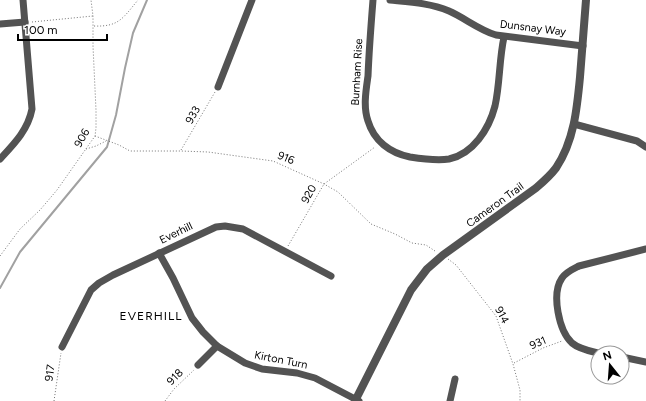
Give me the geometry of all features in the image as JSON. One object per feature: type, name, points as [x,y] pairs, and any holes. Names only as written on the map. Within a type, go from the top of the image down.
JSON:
[{"type":"street","points":[[0,159],[23,133],[32,109],[23,0]]},
{"type":"street","points":[[218,87],[252,0]]},
{"type":"street","name":"Burnham Rise","points":[[373,0],[366,110],[367,120],[371,131],[380,143],[399,154],[432,160],[450,159],[466,151],[473,145],[486,127],[494,107],[504,37]]},
{"type":"street","name":"Dunsnay Way","points":[[390,0],[418,2],[449,11],[487,32],[504,37],[583,46]]},
{"type":"street","name":"Cameron Trail","points":[[356,400],[411,290],[427,269],[441,254],[525,197],[555,169],[564,153],[574,124],[578,101],[586,0]]},
{"type":"street","points":[[0,24],[25,22]]},
{"type":"street","points":[[574,124],[637,141],[646,147]]},
{"type":"street","name":"Everhill","points":[[62,347],[91,290],[105,279],[216,227],[234,227],[243,230],[284,253],[331,276]]},
{"type":"street","points":[[590,351],[580,348],[572,343],[568,338],[558,313],[556,303],[558,287],[562,278],[571,270],[580,266],[646,249]]},
{"type":"street","name":"Kirton Turn","points":[[159,253],[192,318],[217,346],[233,357],[249,365],[262,369],[297,373],[315,378],[356,400]]},
{"type":"street","points":[[198,365],[217,346]]},
{"type":"street","points":[[630,359],[646,362]]},
{"type":"street","points":[[450,401],[455,379]]},
{"type":"path","name":"906","points":[[0,256],[20,229],[40,210],[57,190],[95,136],[96,110],[93,46],[94,26],[91,0]]},
{"type":"path","points":[[94,26],[114,25],[122,19],[138,0]]},
{"type":"path","points":[[25,22],[93,16]]},
{"type":"path","name":"933","points":[[181,151],[218,87]]},
{"type":"path","name":"916","points":[[95,136],[118,145],[130,152],[208,152],[273,161],[338,192],[371,224],[396,234],[412,243],[426,245],[441,254]]},
{"type":"path","points":[[86,149],[96,146],[106,140]]},
{"type":"path","name":"920","points":[[284,253],[324,184],[380,143]]},
{"type":"path","name":"914","points":[[441,254],[456,265],[496,316],[513,364],[520,390],[520,401]]},
{"type":"path","name":"931","points":[[513,364],[543,348],[555,345],[568,338]]},
{"type":"path","name":"917","points":[[54,401],[62,347]]},
{"type":"path","name":"918","points":[[165,401],[174,389],[198,365]]},
{"type":"waterway","points":[[0,288],[20,252],[107,147],[116,115],[133,33],[147,0]]},
{"type":"district","name":"EVERHILL","points":[[151,316]]}]
